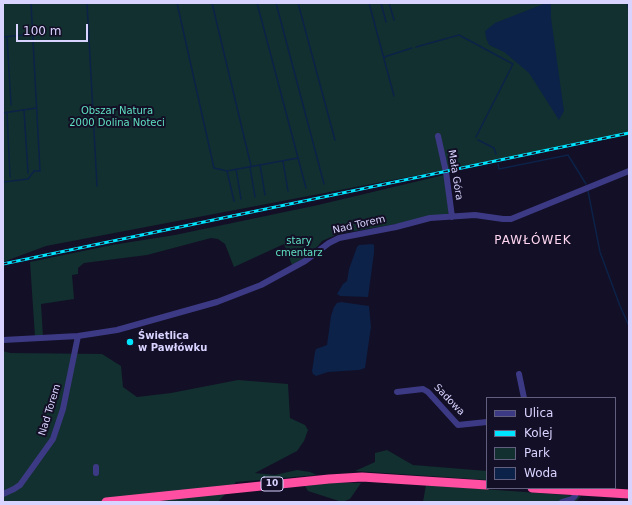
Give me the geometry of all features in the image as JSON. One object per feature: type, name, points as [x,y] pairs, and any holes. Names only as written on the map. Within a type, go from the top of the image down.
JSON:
[{"type":"highway","name":"10","points":[[106,502],[356,477],[409,479],[486,485]]},
{"type":"highway","points":[[547,489],[576,491],[588,490],[629,494]]},
{"type":"street","name":"Mała Góra","points":[[438,136],[446,172],[452,217]]},
{"type":"street","name":"Nad Torem","points":[[3,340],[78,336],[117,330],[217,302],[261,285],[305,261],[329,243],[339,238],[396,227],[430,218],[476,215],[511,219],[629,171]]},
{"type":"street","name":"Nad Torem","points":[[3,494],[20,485],[53,439],[64,402],[78,336]]},
{"type":"street","points":[[519,374],[524,397]]},
{"type":"street","name":"Sadowa","points":[[397,392],[423,389],[428,392],[458,425],[486,422]]},
{"type":"street","points":[[562,502],[572,499],[575,496],[576,491]]},
{"type":"green space","name":"Obszar Natura 2000 Dolina Noteci","points":[[3,3],[629,3],[629,135],[46,246],[3,262]]},
{"type":"green space","name":"stary cmentarz","points":[[444,175],[449,215],[338,234],[322,241],[304,258],[292,265],[284,244],[234,267],[225,244],[218,239],[211,238],[147,255],[84,263],[78,268],[78,274],[72,275],[74,299],[41,304],[43,337],[35,337],[30,262],[112,245],[175,235],[318,205]]},
{"type":"green space","points":[[3,351],[10,353],[102,354],[121,366],[123,387],[137,397],[171,393],[238,380],[288,384],[290,418],[305,425],[308,430],[304,441],[297,451],[255,473],[275,475],[297,470],[310,472],[317,475],[236,482],[218,502],[3,502]]},
{"type":"green space","points":[[387,450],[413,465],[486,471],[486,480],[355,471],[375,462],[375,453]]},
{"type":"green space","points":[[327,483],[361,483],[350,499],[342,502],[308,491],[305,486]]},
{"type":"green space","points":[[426,485],[581,496],[576,502],[423,502]]},
{"type":"water","points":[[546,3],[551,3],[551,18],[564,111],[559,120],[529,73],[504,52],[489,45],[485,31],[495,23]]},
{"type":"water","points":[[359,245],[374,245],[374,253],[368,297],[340,296],[337,294],[343,284],[347,281],[349,269],[357,247]]},
{"type":"water","points":[[341,302],[369,306],[371,327],[365,368],[359,370],[328,372],[316,376],[312,371],[316,349],[327,345],[331,316],[334,307],[337,303]]},
{"type":"waterway","points":[[3,182],[28,179],[34,171],[40,171],[31,3]]},
{"type":"waterway","points":[[87,3],[97,186]]},
{"type":"waterway","points":[[177,3],[214,168],[227,171],[298,158]]},
{"type":"waterway","points":[[212,3],[251,166]]},
{"type":"waterway","points":[[257,3],[306,188]]},
{"type":"waterway","points":[[276,3],[324,184]]},
{"type":"waterway","points":[[298,3],[335,140]]},
{"type":"waterway","points":[[369,3],[394,96]]},
{"type":"waterway","points":[[381,3],[386,22]]},
{"type":"waterway","points":[[389,3],[394,20]]},
{"type":"waterway","points":[[627,3],[629,10]]},
{"type":"waterway","points":[[3,37],[33,34]]},
{"type":"waterway","points":[[416,47],[459,35],[513,64],[476,137]]},
{"type":"waterway","points":[[7,37],[11,105]]},
{"type":"waterway","points":[[384,57],[412,48]]},
{"type":"waterway","points":[[3,113],[36,108]]},
{"type":"waterway","points":[[24,110],[28,173]]},
{"type":"waterway","points":[[7,112],[10,177]]},
{"type":"waterway","points":[[478,140],[494,148],[496,154]]},
{"type":"waterway","points":[[498,164],[499,169],[568,155],[586,184]]},
{"type":"waterway","points":[[283,161],[288,191]]},
{"type":"waterway","points":[[260,165],[265,195]]},
{"type":"waterway","points":[[250,167],[255,197]]},
{"type":"waterway","points":[[236,169],[241,199]]},
{"type":"waterway","points":[[227,171],[234,201]]},
{"type":"waterway","points":[[588,191],[600,252],[629,326]]},
{"type":"railway","points":[[3,264],[629,133]]},
{"type":"place","name":"Świetlica w Pawłówku","points":[[130,342]]},
{"type":"district","name":"PAWŁÓWEK","points":[[533,241]]}]
